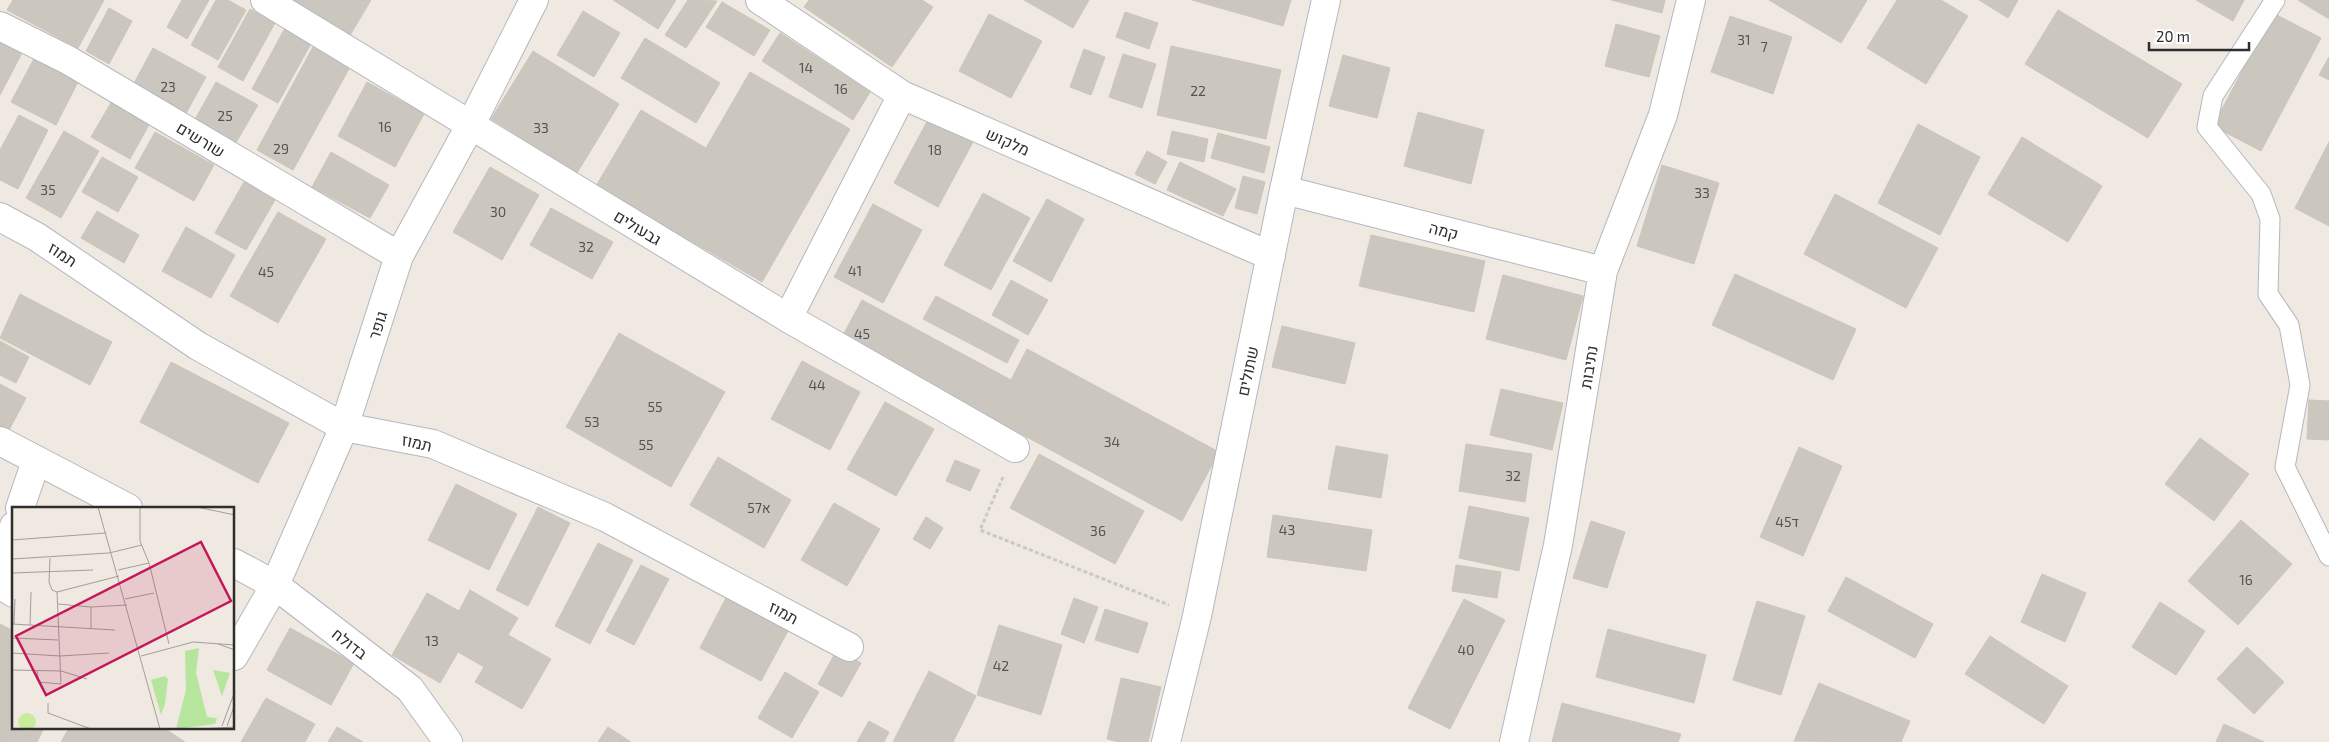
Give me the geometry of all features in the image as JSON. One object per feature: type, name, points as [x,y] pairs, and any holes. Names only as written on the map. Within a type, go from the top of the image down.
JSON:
[{"type":"street","name":"גבעולים","points":[[265,0],[788,318],[1016,448]]},
{"type":"street","name":"גופר","points":[[235,654],[275,585],[344,427],[399,256],[470,126],[534,0]]},
{"type":"street","name":"מלקוש","points":[[760,0],[902,95],[1271,256]]},
{"type":"street","name":"שתולים","points":[[1166,742],[1197,616],[1284,190],[1326,0]]},
{"type":"street","name":"נתיבות","points":[[1514,742],[1558,545],[1603,271],[1663,115],[1691,0]]},
{"type":"street","name":"שורשים","points":[[0,26],[68,60],[399,256]]},
{"type":"street","points":[[788,318],[902,95]]},
{"type":"street","name":"קמה","points":[[1284,190],[1603,271]]},
{"type":"street","name":"תמוז","points":[[0,217],[37,237],[198,346],[344,427],[433,444],[605,517],[849,647]]},
{"type":"street","points":[[0,441],[126,507]]},
{"type":"street","points":[[20,507],[36,461]]},
{"type":"street","points":[[0,567],[12,532]]},
{"type":"street","name":"בדולח","points":[[235,564],[275,585],[410,689],[448,742]]},
{"type":"street","points":[[0,585],[12,593]]},
{"type":"lane","points":[[2275,0],[2213,96],[2207,127],[2261,194],[2270,219],[2268,294],[2289,325],[2300,385],[2285,467],[2329,556]]},
{"type":"path","points":[[1016,448],[980,530],[1197,616]]},
{"type":"building","points":[[13,0],[104,0],[78,48],[7,10]]},
{"type":"building","points":[[182,0],[209,0],[187,39],[167,27]]},
{"type":"building","points":[[216,0],[228,0],[246,10],[218,60],[191,45]]},
{"type":"building","points":[[288,0],[371,0],[349,37]]},
{"type":"building","points":[[613,0],[676,0],[658,29]]},
{"type":"building","points":[[688,0],[717,1],[686,48],[665,35]]},
{"type":"building","points":[[809,0],[922,0],[933,7],[892,67],[804,7]]},
{"type":"building","points":[[1024,0],[1089,0],[1073,28]]},
{"type":"building","points":[[1192,0],[1291,0],[1283,26]]},
{"type":"building","points":[[1611,0],[1665,0],[1662,13]]},
{"type":"building","points":[[1769,0],[1867,0],[1841,43]]},
{"type":"building","points":[[1897,0],[1941,0],[1968,16],[1926,84],[1867,48]]},
{"type":"building","points":[[1979,0],[2018,0],[2008,18]]},
{"type":"building","points":[[2196,0],[2244,0],[2233,21]]},
{"type":"building","points":[[2298,0],[2329,0],[2329,19]]},
{"type":"building","points":[[722,2],[770,30],[754,56],[706,27]]},
{"type":"building","points":[[109,8],[132,21],[109,64],[86,51]]},
{"type":"building","points":[[250,9],[275,23],[243,81],[218,67]]},
{"type":"building","points":[[2058,10],[2182,84],[2148,138],[2025,64]]},
{"type":"building","points":[[583,11],[620,33],[594,77],[557,55]]},
{"type":"building","points":[[1125,12],[1158,23],[1149,49],[1116,37]]},
{"type":"building","points":[[2273,13],[2321,38],[2261,151],[2213,126]]},
{"type":"building","points":[[989,14],[1042,41],[1011,98],[959,71]]},
{"type":"building","points":[[1730,16],[1792,37],[1773,94],[1711,72]]},
{"type":"building","points":[[1616,24],[1660,36],[1649,77],[1605,66]]},
{"type":"building","points":[[285,28],[312,42],[278,103],[252,89]]},
{"type":"building","points":[[780,33],[870,92],[853,120],[762,61]]},
{"type":"building","points":[[645,38],[720,83],[696,123],[621,78]]},
{"type":"building","points":[[0,39],[23,51],[0,95]]},
{"type":"building","points":[[1171,46],[1281,70],[1266,139],[1157,115]]},
{"type":"building","points":[[313,47],[350,67],[293,170],[257,150]]},
{"type":"building","points":[[153,48],[206,77],[184,117],[132,87]]},
{"type":"building","points":[[1084,49],[1105,57],[1091,95],[1070,87]]},
{"type":"building","points":[[533,51],[619,104],[577,173],[491,119]]},
{"type":"building","points":[[37,53],[81,76],[56,125],[11,102]]},
{"type":"building","points":[[1123,54],[1156,64],[1142,108],[1109,97]]},
{"type":"building","points":[[1343,55],[1390,68],[1377,118],[1329,106]]},
{"type":"building","points":[[2329,57],[2329,80],[2319,75]]},
{"type":"building","points":[[750,72],[850,129],[762,282],[596,186],[641,110],[706,148]]},
{"type":"building","points":[[216,82],[258,105],[234,146],[193,123]]},
{"type":"building","points":[[367,82],[424,114],[395,167],[338,136]]},
{"type":"building","points":[[112,101],[150,123],[130,159],[91,137]]},
{"type":"building","points":[[1418,112],[1484,130],[1471,184],[1404,166]]},
{"type":"building","points":[[19,115],[48,130],[18,189],[0,180],[0,150]]},
{"type":"building","points":[[929,118],[973,142],[938,207],[894,183]]},
{"type":"building","points":[[1918,124],[1980,157],[1940,235],[1878,203]]},
{"type":"building","points":[[64,131],[99,151],[61,218],[26,198]]},
{"type":"building","points":[[1172,131],[1208,139],[1204,162],[1167,154]]},
{"type":"building","points":[[155,132],[214,165],[194,201],[135,168]]},
{"type":"building","points":[[1218,133],[1270,147],[1264,173],[1211,158]]},
{"type":"building","points":[[2022,137],[2102,186],[2068,242],[1988,194]]},
{"type":"building","points":[[2329,142],[2329,226],[2295,208]]},
{"type":"building","points":[[1147,151],[1167,162],[1155,184],[1135,174]]},
{"type":"building","points":[[331,152],[389,185],[370,218],[312,187]]},
{"type":"building","points":[[102,157],[138,177],[118,212],[82,192]]},
{"type":"building","points":[[1180,162],[1236,189],[1223,216],[1167,190]]},
{"type":"building","points":[[1662,165],[1719,183],[1694,264],[1637,246]]},
{"type":"building","points":[[490,167],[539,195],[502,260],[453,232]]},
{"type":"building","points":[[1243,176],[1265,182],[1257,214],[1235,208]]},
{"type":"building","points":[[244,182],[275,200],[246,250],[215,233]]},
{"type":"building","points":[[983,193],[1030,218],[991,290],[944,265]]},
{"type":"building","points":[[1835,194],[1938,248],[1906,308],[1804,254]]},
{"type":"building","points":[[1047,199],[1084,219],[1051,282],[1013,261]]},
{"type":"building","points":[[873,204],[922,230],[883,303],[834,277]]},
{"type":"building","points":[[551,208],[613,242],[592,279],[530,245]]},
{"type":"building","points":[[97,211],[139,235],[124,263],[81,238]]},
{"type":"building","points":[[278,212],[326,239],[278,323],[230,296]]},
{"type":"building","points":[[186,227],[235,255],[211,298],[162,271]]},
{"type":"building","points":[[1371,235],[1485,261],[1474,312],[1359,286]]},
{"type":"building","points":[[1735,274],[1856,329],[1833,380],[1712,325]]},
{"type":"building","points":[[1503,275],[1583,296],[1566,360],[1486,339]]},
{"type":"building","points":[[1011,280],[1048,300],[1028,335],[992,315]]},
{"type":"building","points":[[20,294],[112,342],[90,385],[0,338]]},
{"type":"building","points":[[936,296],[1019,340],[1007,363],[923,319]]},
{"type":"building","points":[[862,300],[1011,380],[1027,349],[1219,452],[1182,521],[842,337]]},
{"type":"building","points":[[1282,326],[1355,343],[1345,384],[1272,367]]},
{"type":"building","points":[[619,333],[725,392],[671,487],[566,427]]},
{"type":"building","points":[[0,341],[29,357],[16,383],[0,375]]},
{"type":"building","points":[[802,361],[860,392],[830,450],[771,419]]},
{"type":"building","points":[[171,362],[289,423],[258,483],[140,422]]},
{"type":"building","points":[[0,384],[26,398],[7,434],[0,430]]},
{"type":"building","points":[[1501,389],[1563,403],[1552,450],[1490,435]]},
{"type":"building","points":[[2309,400],[2329,401],[2329,440],[2307,439]]},
{"type":"building","points":[[885,402],[934,429],[896,496],[847,469]]},
{"type":"building","points":[[2200,438],[2249,474],[2214,521],[2165,484]]},
{"type":"building","points":[[1466,444],[1532,454],[1525,502],[1459,491]]},
{"type":"building","points":[[1336,446],[1388,455],[1381,498],[1328,489]]},
{"type":"building","points":[[1799,447],[1842,466],[1803,556],[1760,537]]},
{"type":"building","points":[[1039,454],[1144,511],[1115,564],[1010,508]]},
{"type":"building","points":[[718,457],[791,500],[764,548],[690,505]]},
{"type":"building","points":[[955,460],[980,470],[970,491],[946,481]]},
{"type":"building","points":[[456,484],[517,514],[489,570],[428,540]]},
{"type":"building","points":[[834,503],[880,529],[847,586],[801,560]]},
{"type":"building","points":[[1469,506],[1529,518],[1519,571],[1459,558]]},
{"type":"building","points":[[538,507],[570,523],[528,606],[496,590]]},
{"type":"building","points":[[1273,515],[1372,530],[1366,571],[1267,557]]},
{"type":"building","points":[[926,517],[943,528],[930,549],[913,539]]},
{"type":"building","points":[[2241,520],[2292,564],[2238,625],[2188,581]]},
{"type":"building","points":[[1591,521],[1625,532],[1607,588],[1573,578]]},
{"type":"building","points":[[598,543],[633,560],[590,644],[555,626]]},
{"type":"building","points":[[641,565],[669,579],[634,645],[606,631]]},
{"type":"building","points":[[1456,565],[1501,572],[1497,598],[1452,591]]},
{"type":"building","points":[[2042,574],[2086,593],[2065,642],[2021,622]]},
{"type":"building","points":[[1846,577],[1933,624],[1915,658],[1828,611]]},
{"type":"building","points":[[470,590],[518,618],[508,635],[551,659],[522,709],[475,682],[484,667],[458,652],[440,683],[392,655],[427,593],[459,611]]},
{"type":"building","points":[[727,596],[789,629],[761,681],[700,648]]},
{"type":"building","points":[[1074,598],[1098,607],[1084,643],[1061,634]]},
{"type":"building","points":[[1464,599],[1505,620],[1450,729],[1408,708]]},
{"type":"building","points":[[1757,601],[1805,616],[1781,695],[1733,680]]},
{"type":"building","points":[[2160,602],[2205,631],[2176,675],[2132,647]]},
{"type":"building","points":[[1105,609],[1148,623],[1138,653],[1095,640]]},
{"type":"building","points":[[0,624],[12,630],[12,730],[43,730],[37,742],[0,742]]},
{"type":"building","points":[[999,625],[1062,645],[1041,715],[977,695]]},
{"type":"building","points":[[290,628],[354,663],[331,705],[267,670]]},
{"type":"building","points":[[1608,629],[1706,655],[1694,703],[1596,677]]},
{"type":"building","points":[[1990,636],[2068,686],[2044,724],[1965,674]]},
{"type":"building","points":[[2247,647],[2284,682],[2254,714],[2217,679]]},
{"type":"building","points":[[837,650],[861,663],[842,697],[818,684]]},
{"type":"building","points":[[929,671],[976,696],[953,742],[893,742]]},
{"type":"building","points":[[785,672],[819,692],[792,738],[758,718]]},
{"type":"building","points":[[1121,678],[1161,687],[1148,742],[1119,742],[1107,739]]},
{"type":"building","points":[[1819,683],[1910,721],[1901,742],[1794,741]]},
{"type":"building","points":[[266,698],[315,724],[305,742],[241,742]]},
{"type":"building","points":[[1562,703],[1681,734],[1678,742],[1552,742]]},
{"type":"building","points":[[869,721],[889,732],[884,742],[857,742]]},
{"type":"building","points":[[2224,724],[2264,742],[2216,742]]},
{"type":"building","points":[[337,727],[363,742],[328,742]]},
{"type":"building","points":[[608,727],[631,742],[598,742]]},
{"type":"building","points":[[68,730],[167,730],[185,742],[61,742]]}]
